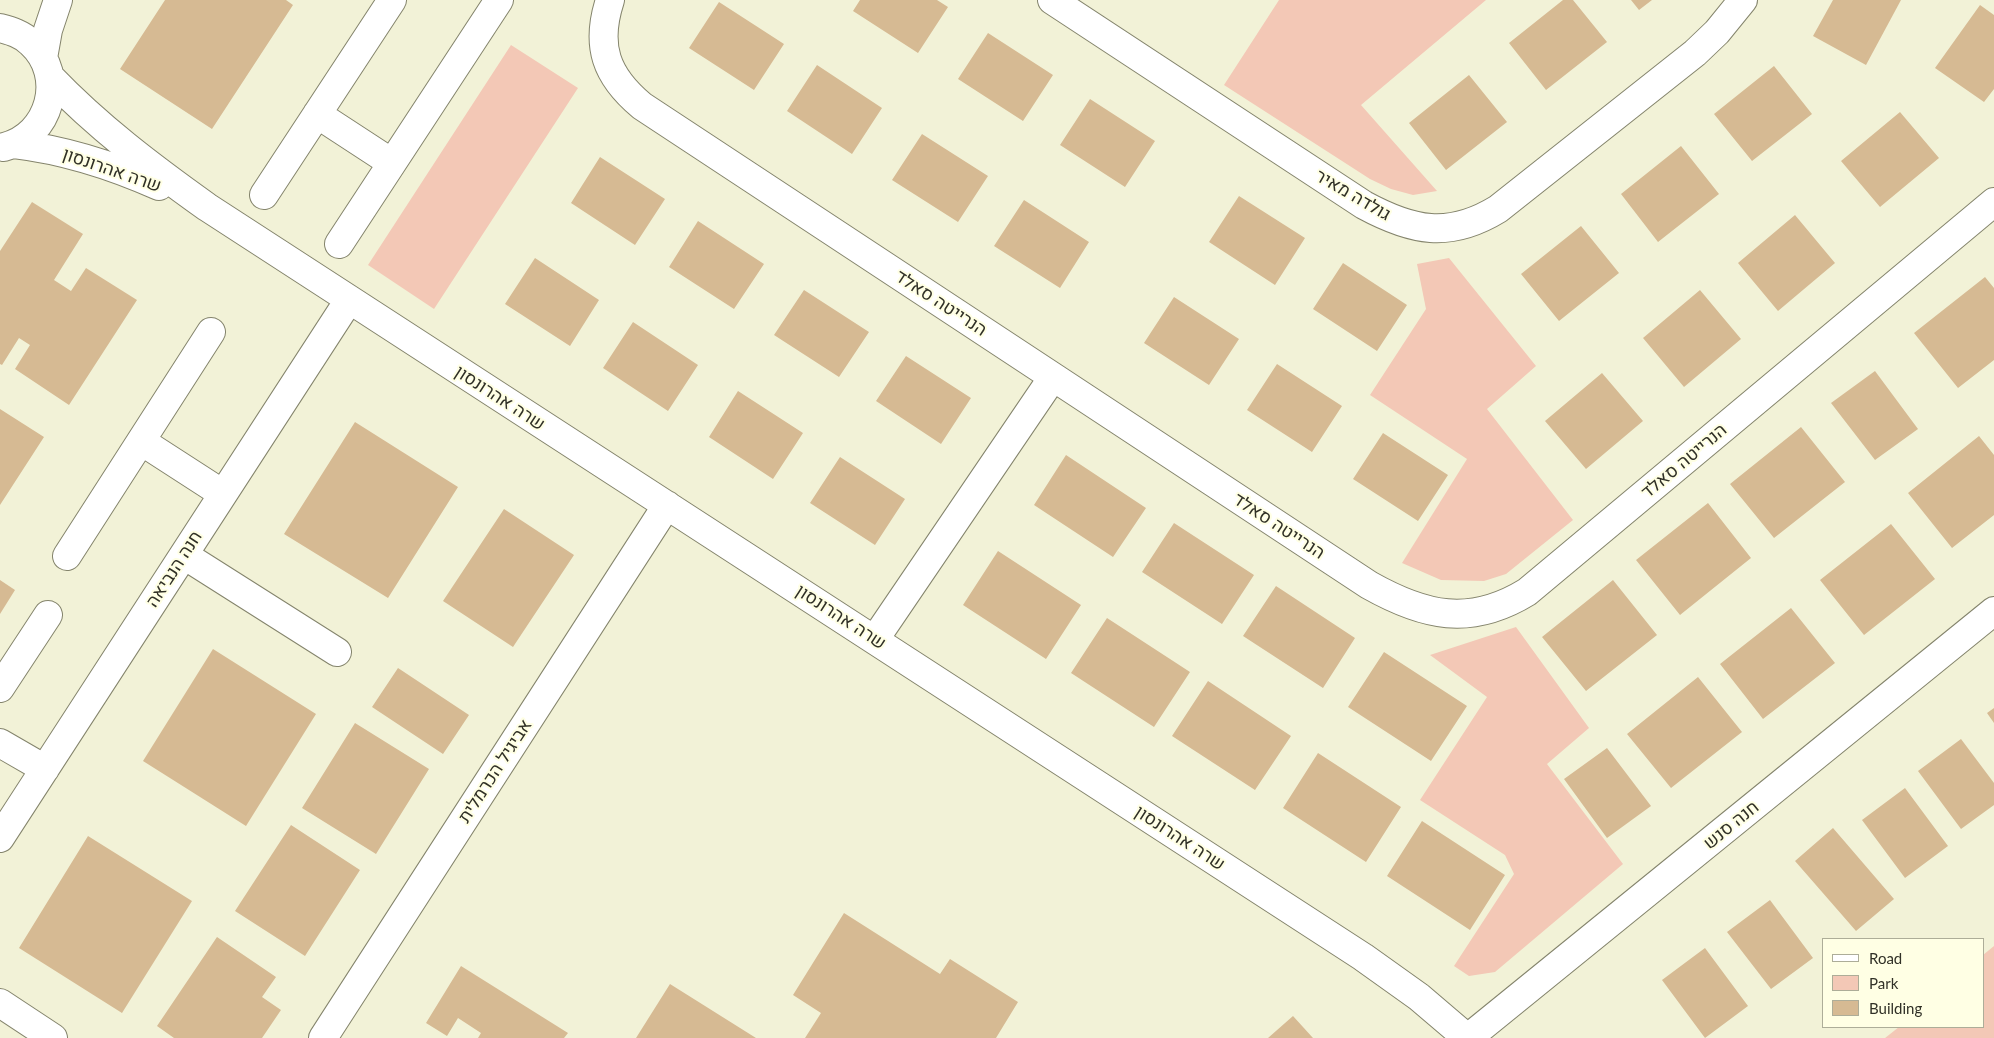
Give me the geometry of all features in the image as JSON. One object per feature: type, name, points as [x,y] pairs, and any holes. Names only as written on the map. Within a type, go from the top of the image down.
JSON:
[{"type":"street","points":[[7,146],[31,133],[44,117],[50,97],[47,67],[48,30],[58,0]]},
{"type":"street","points":[[264,195],[392,0]]},
{"type":"street","points":[[339,244],[499,0]]},
{"type":"street","name":"גולדה מאיר","points":[[1052,0],[1364,205],[1398,221],[1430,228],[1444,228],[1472,223],[1498,209],[1695,53],[1718,32],[1743,0]]},
{"type":"street","name":"הנרייטה סאלד","points":[[602,4],[603,40],[609,67],[627,94],[642,106],[1382,592],[1426,610],[1444,613],[1479,612],[1496,608],[1527,592],[1994,202]]},
{"type":"street","name":"שרה אהרונסון","points":[[0,28],[14,31],[31,42],[47,67],[101,127],[206,207],[1363,957],[1419,997],[1468,1038]]},
{"type":"street","points":[[317,114],[392,163]]},
{"type":"street","name":"שרה אהרונסון","points":[[7,146],[48,148],[108,165],[206,207]]},
{"type":"street","name":"חנה הנביאה","points":[[0,838],[349,300]]},
{"type":"street","points":[[67,556],[211,332]]},
{"type":"street","points":[[875,639],[1054,377]]},
{"type":"street","points":[[141,441],[223,494]]},
{"type":"street","name":"אביגיל הכרמלית","points":[[323,1038],[667,505]]},
{"type":"street","points":[[184,555],[336,652]]},
{"type":"street","name":"חנה סנש","points":[[1468,1038],[1994,611]]},
{"type":"street","points":[[0,688],[48,615]]},
{"type":"street","points":[[0,743],[45,769]]},
{"type":"street","points":[[0,1004],[54,1038]]},
{"type":"green space","points":[[1279,0],[1486,0],[1361,105],[1437,191],[1413,195],[1391,189],[1370,179],[1224,85]]},
{"type":"green space","points":[[511,45],[578,88],[434,309],[368,265]]},
{"type":"green space","points":[[1449,258],[1536,366],[1487,409],[1573,520],[1506,574],[1484,581],[1441,580],[1402,563],[1467,459],[1370,395],[1426,309],[1417,264]]},
{"type":"green space","points":[[1516,627],[1589,728],[1547,764],[1623,864],[1495,972],[1469,976],[1454,966],[1514,874],[1505,855],[1420,800],[1487,697],[1430,655]]},
{"type":"green space","points":[[1994,946],[1994,1038],[1885,1038],[1898,1028],[1984,1028],[1984,954]]},
{"type":"building","points":[[165,0],[286,0],[293,5],[212,129],[120,69]]},
{"type":"building","points":[[860,0],[937,0],[948,7],[918,53],[853,11]]},
{"type":"building","points":[[1563,0],[1573,0],[1607,42],[1546,90],[1509,43]]},
{"type":"building","points":[[1631,0],[1652,0],[1639,10]]},
{"type":"building","points":[[1833,0],[1901,0],[1866,65],[1813,36]]},
{"type":"building","points":[[719,2],[784,44],[754,90],[689,48]]},
{"type":"building","points":[[1980,5],[1994,15],[1994,89],[1984,102],[1935,68]]},
{"type":"building","points":[[988,33],[1053,75],[1023,121],[958,79]]},
{"type":"building","points":[[817,65],[882,108],[852,154],[787,111]]},
{"type":"building","points":[[1774,66],[1812,114],[1752,161],[1714,114]]},
{"type":"building","points":[[1469,75],[1507,122],[1446,170],[1409,123]]},
{"type":"building","points":[[1090,99],[1155,141],[1125,187],[1060,145]]},
{"type":"building","points":[[1900,112],[1939,158],[1880,207],[1841,161]]},
{"type":"building","points":[[922,134],[988,176],[958,222],[892,180]]},
{"type":"building","points":[[1681,146],[1719,194],[1658,242],[1621,194]]},
{"type":"building","points":[[600,157],[665,199],[635,245],[571,203]]},
{"type":"building","points":[[1239,196],[1305,238],[1275,285],[1209,242]]},
{"type":"building","points":[[1024,200],[1089,242],[1060,288],[994,246]]},
{"type":"building","points":[[32,202],[83,234],[54,280],[71,291],[86,268],[137,300],[69,405],[15,369],[30,345],[19,338],[2,365],[0,364],[0,251]]},
{"type":"building","points":[[1795,215],[1835,263],[1778,311],[1738,263]]},
{"type":"building","points":[[698,221],[764,264],[734,309],[669,267]]},
{"type":"building","points":[[1581,226],[1619,273],[1559,321],[1521,274]]},
{"type":"building","points":[[535,258],[599,300],[570,346],[505,304]]},
{"type":"building","points":[[1343,263],[1407,305],[1377,351],[1313,309]]},
{"type":"building","points":[[1985,277],[1994,288],[1994,360],[1958,388],[1914,333]]},
{"type":"building","points":[[804,290],[869,332],[839,377],[774,335]]},
{"type":"building","points":[[1700,290],[1741,339],[1684,387],[1643,338]]},
{"type":"building","points":[[1174,297],[1239,339],[1209,385],[1144,343]]},
{"type":"building","points":[[633,322],[698,365],[668,411],[603,368]]},
{"type":"building","points":[[906,356],[971,398],[941,444],[876,401]]},
{"type":"building","points":[[1277,364],[1342,406],[1312,452],[1247,410]]},
{"type":"building","points":[[1875,371],[1918,429],[1875,460],[1831,403]]},
{"type":"building","points":[[1602,373],[1643,421],[1586,469],[1545,421]]},
{"type":"building","points":[[738,391],[803,433],[773,479],[709,437]]},
{"type":"building","points":[[0,409],[44,437],[0,505]]},
{"type":"building","points":[[355,422],[458,487],[388,598],[284,534]]},
{"type":"building","points":[[1801,427],[1845,482],[1774,538],[1730,484]]},
{"type":"building","points":[[1383,433],[1448,475],[1418,521],[1353,479]]},
{"type":"building","points":[[1979,436],[1994,455],[1994,515],[1952,548],[1908,493]]},
{"type":"building","points":[[1066,455],[1146,508],[1113,557],[1034,505]]},
{"type":"building","points":[[840,457],[905,499],[875,545],[810,503]]},
{"type":"building","points":[[1708,503],[1751,558],[1680,615],[1636,560]]},
{"type":"building","points":[[504,509],[574,555],[513,647],[443,601]]},
{"type":"building","points":[[1174,523],[1254,575],[1222,624],[1142,572]]},
{"type":"building","points":[[1891,524],[1935,579],[1864,635],[1820,580]]},
{"type":"building","points":[[998,551],[1081,605],[1046,659],[963,605]]},
{"type":"building","points":[[0,580],[15,590],[0,614]]},
{"type":"building","points":[[1613,580],[1657,635],[1586,691],[1542,637]]},
{"type":"building","points":[[1276,586],[1355,638],[1323,688],[1243,636]]},
{"type":"building","points":[[1791,608],[1835,663],[1763,719],[1720,664]]},
{"type":"building","points":[[1107,618],[1190,672],[1154,727],[1071,673]]},
{"type":"building","points":[[213,649],[316,714],[246,826],[143,761]]},
{"type":"building","points":[[1384,652],[1467,706],[1431,761],[1348,707]]},
{"type":"building","points":[[398,668],[469,715],[443,754],[372,707]]},
{"type":"building","points":[[1698,677],[1742,732],[1671,788],[1627,734]]},
{"type":"building","points":[[1208,681],[1291,736],[1255,790],[1172,736]]},
{"type":"building","points":[[1994,708],[1994,723],[1987,713]]},
{"type":"building","points":[[355,723],[429,769],[376,854],[302,808]]},
{"type":"building","points":[[1961,739],[1994,783],[1994,805],[1961,829],[1918,771]]},
{"type":"building","points":[[1607,748],[1651,806],[1607,838],[1564,779]]},
{"type":"building","points":[[1318,753],[1401,807],[1366,862],[1283,808]]},
{"type":"building","points":[[1905,788],[1948,846],[1905,878],[1862,820]]},
{"type":"building","points":[[1422,821],[1505,875],[1470,930],[1387,876]]},
{"type":"building","points":[[291,825],[360,870],[305,956],[235,911]]},
{"type":"building","points":[[1833,828],[1894,899],[1856,931],[1795,861]]},
{"type":"building","points":[[88,836],[192,901],[122,1013],[19,948]]},
{"type":"building","points":[[1770,900],[1813,958],[1771,989],[1727,932]]},
{"type":"building","points":[[844,913],[940,974],[950,959],[1018,1002],[996,1038],[805,1038],[821,1013],[793,995]]},
{"type":"building","points":[[217,937],[276,977],[262,997],[281,1010],[262,1038],[174,1038],[157,1026]]},
{"type":"building","points":[[1705,948],[1748,1006],[1705,1038],[1662,980]]},
{"type":"building","points":[[461,966],[568,1033],[564,1038],[478,1038],[481,1033],[458,1018],[447,1036],[426,1023]]},
{"type":"building","points":[[670,984],[756,1038],[636,1038]]},
{"type":"building","points":[[1293,1016],[1313,1038],[1268,1038]]}]
